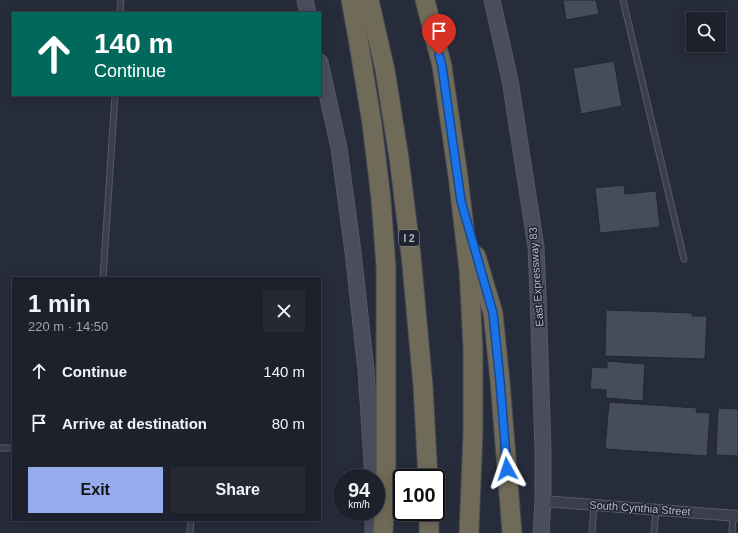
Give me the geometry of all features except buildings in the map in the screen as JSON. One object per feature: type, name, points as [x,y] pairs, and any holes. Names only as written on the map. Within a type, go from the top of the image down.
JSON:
[{"type":"highway","points":[[351,0],[372,124],[381,199],[386,266],[386,472],[383,533]]},
{"type":"highway","name":"I 2","points":[[369,0],[386,77],[412,255],[423,386],[428,469]]},
{"type":"highway","points":[[425,0],[442,66],[469,270],[473,349],[473,433],[469,533]]},
{"type":"highway","points":[[461,201],[493,313],[512,533]]},
{"type":"highway","points":[[429,521],[429,533]]},
{"type":"main road","points":[[305,0],[308,12]]},
{"type":"main road","name":"East Expressway 83","points":[[492,0],[510,80],[536,247],[543,451],[543,501],[541,533]]},
{"type":"main road","points":[[321,67],[339,148],[353,252],[366,370],[372,469]]},
{"type":"main road","points":[[373,521],[373,533]]},
{"type":"street","name":"South Cynthia Street","points":[[543,501],[735,516]]},
{"type":"lane","points":[[120,12],[121,0]]},
{"type":"lane","points":[[623,0],[684,259]]},
{"type":"lane","points":[[103,277],[115,96]]},
{"type":"lane","points":[[0,448],[12,448]]},
{"type":"lane","points":[[592,533],[594,505]]},
{"type":"lane","points":[[654,533],[656,510]]},
{"type":"lane","points":[[732,533],[735,516]]},
{"type":"lane","points":[[190,533],[191,521]]},
{"type":"route","points":[[439,55],[442,66],[461,201],[493,313],[507,469]]}]
